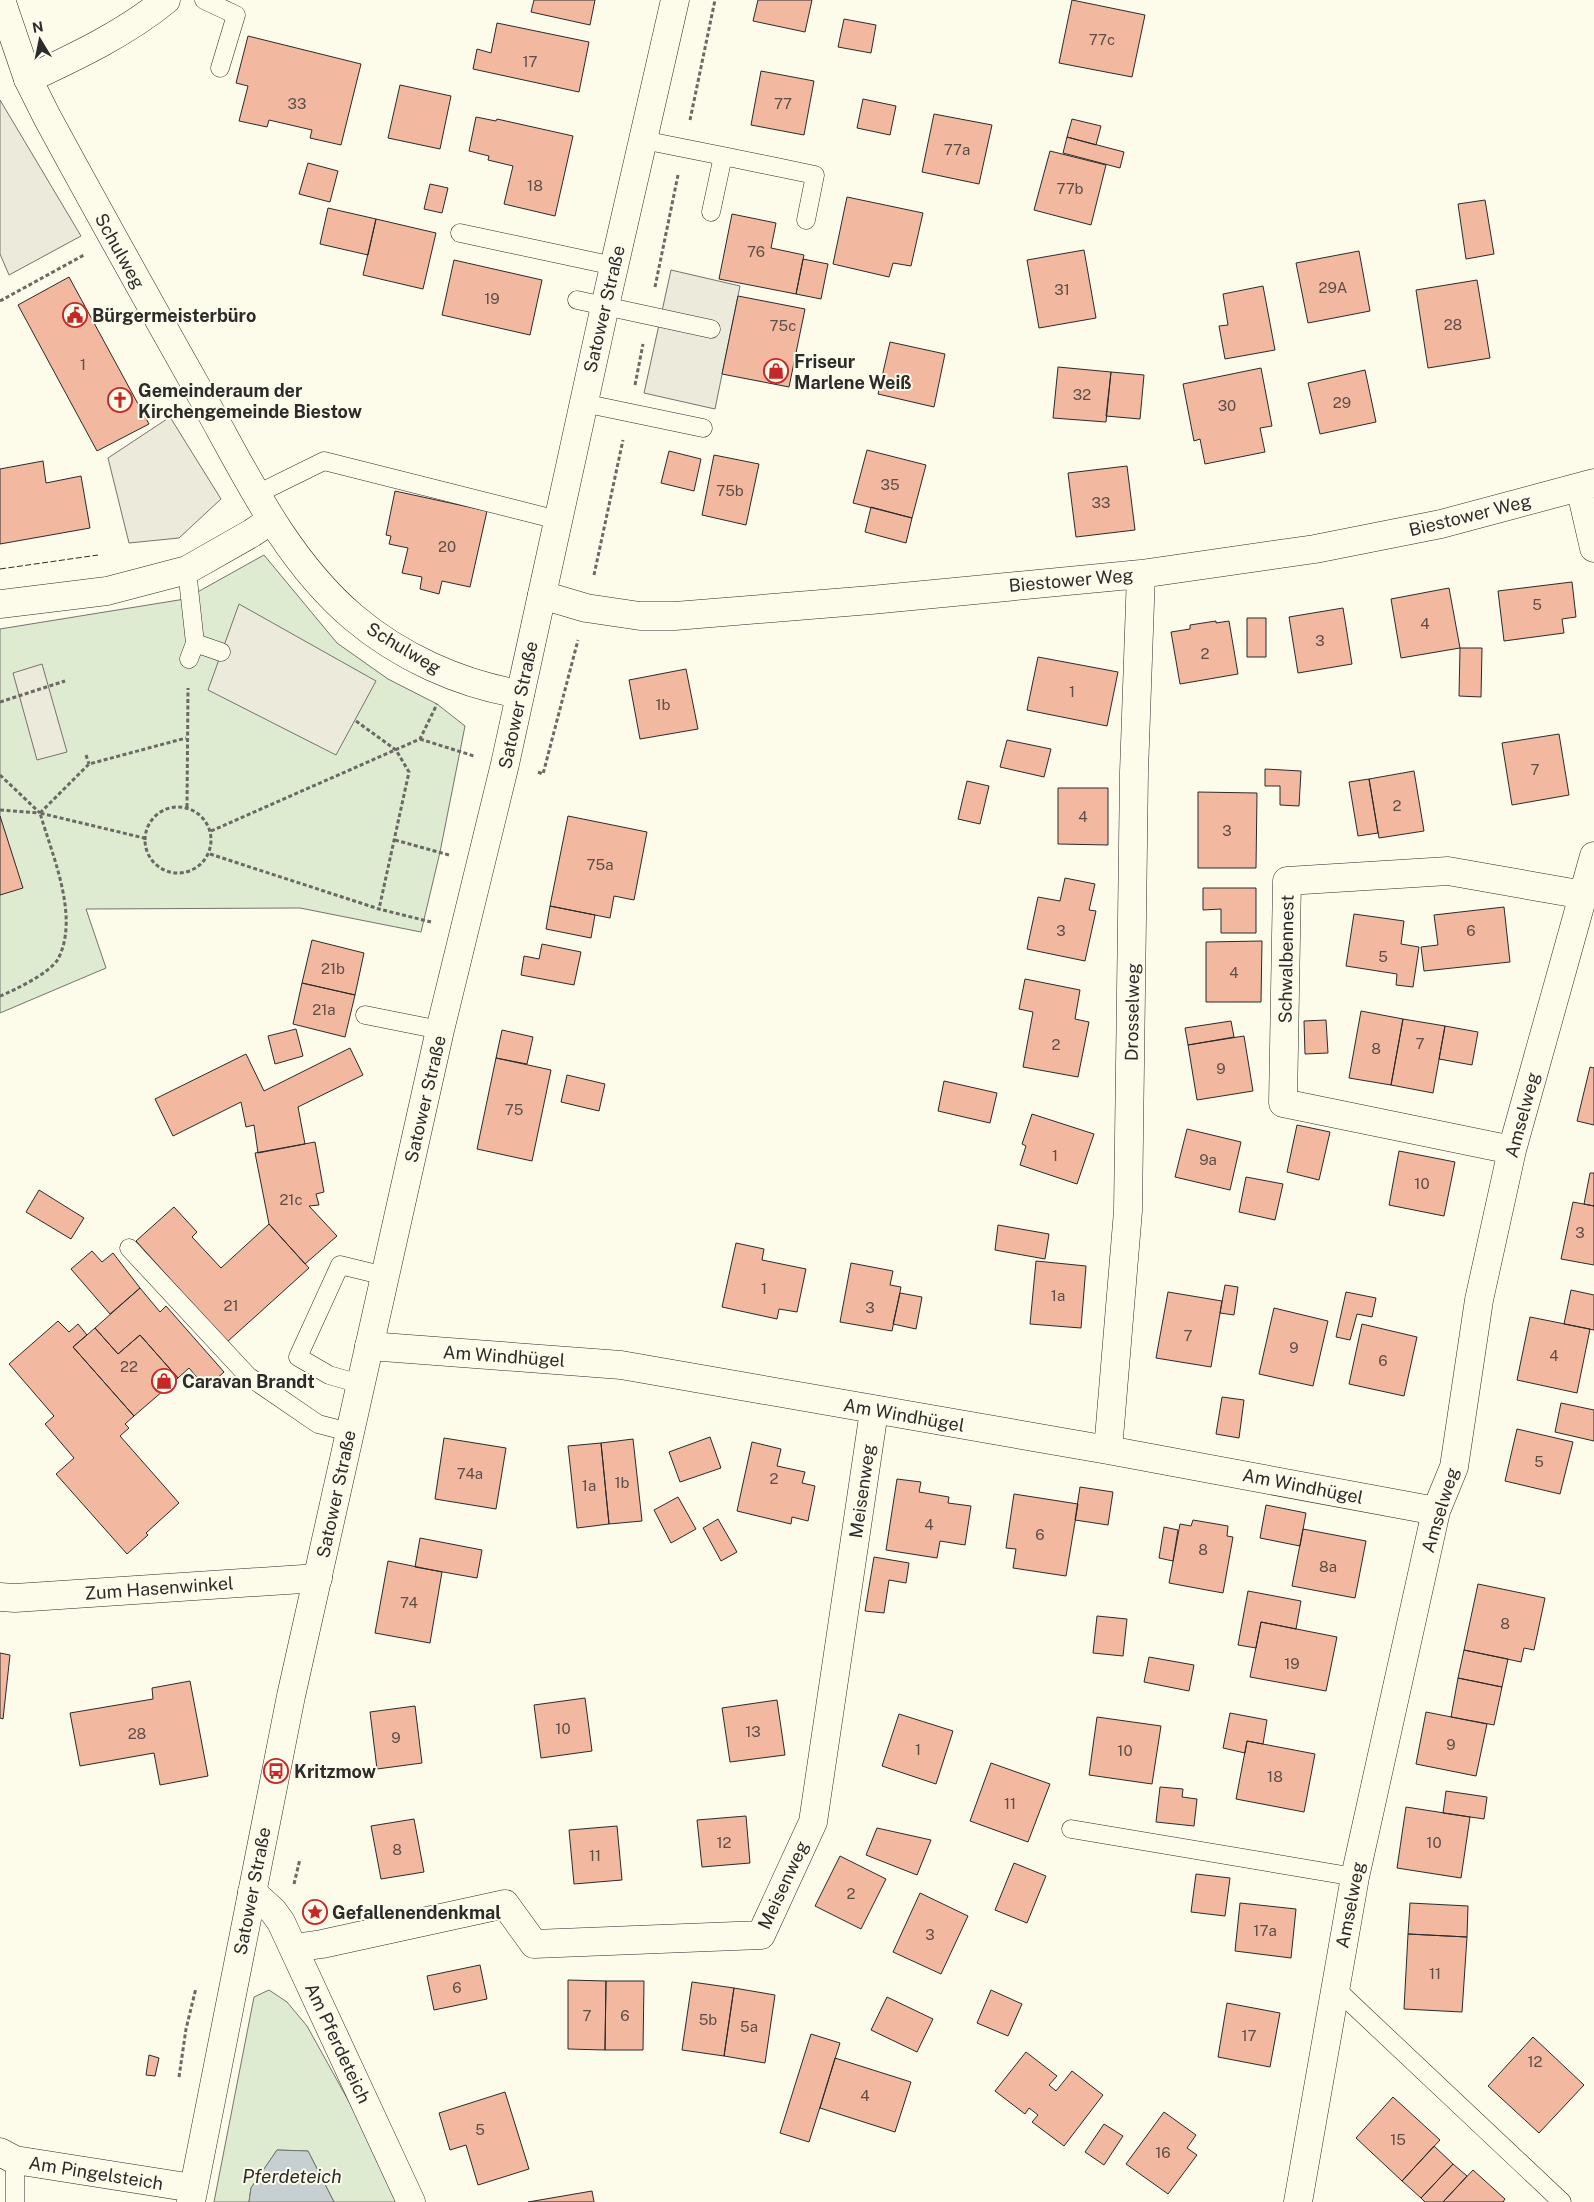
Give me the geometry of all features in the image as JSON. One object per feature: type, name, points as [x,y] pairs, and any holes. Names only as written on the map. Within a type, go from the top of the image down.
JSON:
[{"type":"street","name":"Schulweg","points":[[1,0],[28,79],[47,117],[113,239],[271,520],[319,584],[353,617],[394,647],[451,676],[487,688],[520,694]]},
{"type":"street","points":[[28,79],[91,49],[140,20],[166,0]]},
{"type":"street","name":"Satower Straße","points":[[192,2195],[291,1696],[349,1432],[440,1030],[505,764],[605,306],[675,0]]},
{"type":"street","points":[[1587,485],[1594,548]]},
{"type":"street","name":"Biestower Weg","points":[[542,595],[586,608],[640,616],[675,616],[1140,574],[1314,549],[1440,524],[1587,485]]},
{"type":"street","points":[[0,604],[107,591],[187,570],[271,520]]},
{"type":"street","name":"Drosselweg","points":[[1108,1450],[1128,1211],[1134,772],[1140,574]]},
{"type":"street","name":"Amselweg","points":[[1298,2200],[1355,1877],[1436,1511],[1454,1467],[1479,1300],[1512,1150],[1594,856]]},
{"type":"street","name":"Schwalbennest","points":[[1512,1150],[1284,1104],[1287,881],[1448,871],[1584,895]]},
{"type":"street","name":"Am Windhügel","points":[[369,1346],[621,1365],[874,1411],[1108,1450],[1436,1511]]},
{"type":"street","name":"Meisenweg","points":[[294,1948],[322,1944],[506,1904],[534,1944],[761,1936],[812,1822],[874,1411]]},
{"type":"street","name":"Zum Hasenwinkel","points":[[0,1597],[15,1598],[318,1578]]},
{"type":"street","name":"Am Pferdeteich","points":[[252,1892],[282,1922],[411,2202]]},
{"type":"street","name":"Am Pingelsteich","points":[[7,2156],[192,2195]]},
{"type":"lane","points":[[204,0],[236,15],[220,68]]},
{"type":"lane","points":[[643,140],[815,175],[806,220]]},
{"type":"lane","points":[[711,212],[723,156]]},
{"type":"lane","points":[[460,233],[614,266]]},
{"type":"lane","points":[[577,300],[711,328]]},
{"type":"lane","points":[[584,403],[703,428]]},
{"type":"lane","points":[[256,494],[324,461],[558,520]]},
{"type":"lane","points":[[187,570],[192,651],[221,652]]},
{"type":"lane","points":[[365,1015],[440,1030]]},
{"type":"lane","points":[[129,1248],[248,1376],[318,1424],[349,1432]]},
{"type":"lane","points":[[360,1384],[329,1375],[298,1357],[340,1265],[385,1276]]},
{"type":"lane","points":[[1071,1828],[1355,1877]]},
{"type":"lane","points":[[1335,1988],[1562,2202]]},
{"type":"lane","points":[[7,2156],[15,2202]]},
{"type":"path","points":[[0,301],[113,239]]},
{"type":"path","points":[[187,807],[186,738],[192,651]]},
{"type":"path","points":[[211,831],[420,739],[451,676]]},
{"type":"path","points":[[0,702],[65,681]]},
{"type":"path","points":[[356,720],[396,750],[409,772],[379,909]]},
{"type":"path","points":[[40,813],[89,764],[186,738]]},
{"type":"path","points":[[420,739],[472,755]]},
{"type":"path","points":[[86,755],[89,764]]},
{"type":"path","points":[[0,775],[40,813],[65,898],[66,934],[57,960],[25,986],[0,996]]},
{"type":"path","points":[[187,807],[202,816],[211,831],[210,854],[194,871],[170,874],[150,861],[144,838],[151,820],[167,808],[187,807]]},
{"type":"path","points":[[0,810],[40,813],[144,838]]},
{"type":"path","points":[[395,840],[449,855]]},
{"type":"path","points":[[210,854],[379,909],[434,923]]},
{"type":"path","points":[[293,1889],[300,1859]]},
{"type":"green space","points":[[264,555],[337,643],[388,679],[437,704],[465,726],[440,852],[421,932],[300,908],[86,909],[106,968],[0,1013],[0,629],[185,599]]},
{"type":"green space","points":[[269,1990],[287,2002],[307,2026],[358,2118],[397,2202],[334,2202],[308,2151],[277,2150],[251,2188],[249,2202],[214,2202],[254,1997]]},
{"type":"shaded area","points":[[0,100],[81,236],[9,275],[0,254]]},
{"type":"shaded area","points":[[671,270],[740,286],[715,409],[644,393]]},
{"type":"shaded area","points":[[170,417],[221,499],[179,538],[129,543],[108,458]]},
{"type":"shaded area","points":[[239,604],[376,681],[336,755],[208,690]]},
{"type":"shaded area","points":[[42,664],[67,752],[37,760],[13,673]]},
{"type":"water","name":"Pferdeteich","points":[[277,2150],[308,2151],[334,2202],[249,2202],[251,2188]]},
{"type":"building","points":[[534,0],[595,0],[590,25],[531,12]]},
{"type":"building","points":[[758,0],[812,0],[805,32],[753,21]]},
{"type":"building","points":[[1072,0],[1145,15],[1132,77],[1059,63]]},
{"type":"building","points":[[844,19],[876,25],[871,53],[838,47]]},
{"type":"building","points":[[497,23],[589,42],[579,92],[473,69],[477,49],[491,53]]},
{"type":"building","points":[[248,36],[361,64],[341,145],[310,138],[312,130],[269,120],[267,127],[239,121],[248,86],[236,83]]},
{"type":"building","points":[[761,71],[814,81],[804,135],[751,125]]},
{"type":"building","points":[[400,85],[451,96],[440,149],[388,138]]},
{"type":"building","points":[[863,99],[896,106],[890,135],[857,128]]},
{"type":"building","points":[[934,114],[992,125],[979,184],[922,172]]},
{"type":"building","points":[[476,117],[496,121],[497,119],[573,136],[555,216],[504,204],[513,166],[488,160],[489,156],[469,151]]},
{"type":"building","points":[[1072,119],[1101,126],[1096,145],[1067,137]]},
{"type":"building","points":[[1067,137],[1124,152],[1120,168],[1063,153]]},
{"type":"building","points":[[1050,151],[1106,165],[1091,225],[1034,210]]},
{"type":"building","points":[[308,163],[338,171],[330,202],[299,194]]},
{"type":"building","points":[[430,184],[448,188],[442,213],[424,209]]},
{"type":"building","points":[[847,197],[923,213],[911,266],[893,263],[889,277],[833,264]]},
{"type":"building","points":[[1485,200],[1494,254],[1466,259],[1458,204]]},
{"type":"building","points":[[328,208],[376,219],[368,255],[320,244]]},
{"type":"building","points":[[732,214],[776,223],[771,248],[804,255],[796,294],[719,279]]},
{"type":"building","points":[[376,219],[436,233],[423,289],[363,275]]},
{"type":"building","points":[[1084,250],[1096,318],[1039,328],[1027,260]]},
{"type":"building","points":[[1359,251],[1370,311],[1308,323],[1296,263]]},
{"type":"building","points":[[803,259],[828,264],[821,299],[796,294]]},
{"type":"building","points":[[454,260],[542,280],[530,335],[442,315]]},
{"type":"building","points":[[69,277],[149,424],[97,451],[18,305]]},
{"type":"building","points":[[1477,280],[1490,358],[1428,368],[1416,290]]},
{"type":"building","points":[[1263,286],[1275,350],[1225,359],[1219,326],[1228,325],[1223,294]]},
{"type":"building","points":[[738,296],[805,309],[789,387],[722,374]]},
{"type":"building","points":[[890,342],[945,354],[934,407],[878,394]]},
{"type":"building","points":[[1058,367],[1111,372],[1106,422],[1053,418]]},
{"type":"building","points":[[1261,368],[1272,426],[1260,428],[1265,452],[1205,464],[1200,439],[1194,441],[1183,384]]},
{"type":"building","points":[[1365,370],[1376,422],[1320,434],[1308,383]]},
{"type":"building","points":[[1111,372],[1144,375],[1140,419],[1106,416]]},
{"type":"building","points":[[867,450],[926,465],[912,518],[853,503]]},
{"type":"building","points":[[669,451],[701,459],[694,491],[661,483]]},
{"type":"building","points":[[714,455],[759,464],[746,525],[702,515]]},
{"type":"building","points":[[43,461],[46,483],[81,476],[90,528],[0,544],[0,469]]},
{"type":"building","points":[[1127,466],[1135,530],[1076,537],[1068,473]]},
{"type":"building","points":[[395,491],[487,511],[470,587],[442,581],[439,594],[420,589],[422,577],[402,573],[408,548],[389,544],[391,536],[386,535]]},
{"type":"building","points":[[871,507],[912,518],[906,543],[865,532]]},
{"type":"building","points":[[1572,582],[1576,617],[1562,619],[1564,633],[1504,641],[1498,591]]},
{"type":"building","points":[[1449,588],[1460,648],[1401,658],[1391,599]]},
{"type":"building","points":[[1343,608],[1352,664],[1298,673],[1289,617]]},
{"type":"building","points":[[1247,618],[1266,618],[1266,657],[1247,657]]},
{"type":"building","points":[[1216,621],[1216,623],[1229,621],[1238,674],[1180,684],[1171,632],[1190,629],[1190,625]]},
{"type":"building","points":[[1460,648],[1482,648],[1481,697],[1459,696]]},
{"type":"building","points":[[1038,657],[1118,672],[1107,726],[1027,710]]},
{"type":"building","points":[[686,669],[698,729],[640,739],[629,680]]},
{"type":"building","points":[[1559,734],[1569,795],[1512,805],[1502,743]]},
{"type":"building","points":[[1007,740],[1051,749],[1044,777],[1000,767]]},
{"type":"building","points":[[1265,769],[1301,771],[1299,806],[1280,805],[1280,786],[1265,786]]},
{"type":"building","points":[[1414,771],[1424,831],[1379,838],[1369,779]]},
{"type":"building","points":[[1369,779],[1378,833],[1358,836],[1349,782]]},
{"type":"building","points":[[967,781],[989,786],[980,824],[958,819]]},
{"type":"building","points":[[1058,788],[1108,788],[1108,845],[1058,844]]},
{"type":"building","points":[[1198,792],[1257,793],[1256,868],[1198,868]]},
{"type":"building","points":[[0,816],[23,888],[0,895]]},
{"type":"building","points":[[568,816],[647,832],[634,900],[614,896],[610,918],[550,906]]},
{"type":"building","points":[[1065,878],[1095,884],[1089,910],[1096,911],[1085,961],[1027,949],[1038,897],[1060,901]]},
{"type":"building","points":[[1203,888],[1256,888],[1256,933],[1221,933],[1221,909],[1203,910]]},
{"type":"building","points":[[550,906],[595,915],[591,938],[546,929]]},
{"type":"building","points":[[1504,907],[1510,962],[1424,971],[1421,947],[1438,945],[1434,915]]},
{"type":"building","points":[[1354,914],[1404,921],[1401,944],[1419,947],[1413,987],[1396,985],[1397,974],[1346,966]]},
{"type":"building","points":[[312,940],[364,953],[355,995],[302,983]]},
{"type":"building","points":[[1262,941],[1261,1002],[1206,1002],[1206,942]]},
{"type":"building","points":[[542,944],[581,952],[574,985],[521,975],[524,956],[539,959]]},
{"type":"building","points":[[1025,979],[1080,990],[1075,1019],[1089,1022],[1078,1077],[1023,1067],[1033,1012],[1019,1009]]},
{"type":"building","points":[[302,983],[355,995],[345,1037],[293,1024]]},
{"type":"building","points":[[1361,1011],[1403,1019],[1391,1085],[1349,1078]]},
{"type":"building","points":[[1403,1019],[1445,1026],[1433,1093],[1391,1085]]},
{"type":"building","points":[[1326,1020],[1328,1053],[1305,1054],[1304,1021]]},
{"type":"building","points":[[1231,1021],[1234,1037],[1188,1045],[1185,1028]]},
{"type":"building","points":[[1445,1026],[1478,1032],[1472,1065],[1439,1059]]},
{"type":"building","points":[[296,1029],[303,1056],[275,1064],[268,1036]]},
{"type":"building","points":[[502,1030],[533,1037],[527,1064],[496,1058]]},
{"type":"building","points":[[1244,1036],[1253,1091],[1197,1100],[1188,1045]]},
{"type":"building","points":[[350,1048],[363,1075],[298,1107],[305,1144],[258,1153],[254,1125],[246,1127],[241,1102],[173,1136],[155,1099],[246,1054],[264,1091]]},
{"type":"building","points":[[496,1058],[551,1070],[532,1161],[477,1149]]},
{"type":"building","points":[[1590,1067],[1594,1068],[1594,1125],[1577,1121]]},
{"type":"building","points":[[567,1075],[605,1084],[599,1111],[561,1102]]},
{"type":"building","points":[[944,1081],[997,1093],[990,1123],[938,1111]]},
{"type":"building","points":[[1032,1114],[1094,1134],[1077,1184],[1020,1165],[1026,1146],[1022,1144]]},
{"type":"building","points":[[1297,1125],[1330,1132],[1319,1180],[1287,1172]]},
{"type":"building","points":[[1187,1129],[1241,1142],[1230,1190],[1175,1177]]},
{"type":"building","points":[[315,1142],[324,1192],[316,1194],[319,1205],[309,1206],[337,1236],[305,1264],[269,1224],[255,1153]]},
{"type":"building","points":[[1399,1151],[1455,1162],[1444,1216],[1389,1205]]},
{"type":"building","points":[[1590,1173],[1594,1173],[1594,1206],[1584,1204]]},
{"type":"building","points":[[1246,1177],[1283,1184],[1275,1220],[1239,1212]]},
{"type":"building","points":[[39,1190],[84,1218],[71,1239],[26,1212]]},
{"type":"building","points":[[1573,1202],[1594,1206],[1594,1265],[1561,1259]]},
{"type":"building","points":[[174,1207],[197,1232],[192,1237],[221,1268],[269,1224],[309,1268],[227,1342],[136,1241]]},
{"type":"building","points":[[998,1225],[1049,1234],[1045,1259],[995,1250]]},
{"type":"building","points":[[736,1243],[764,1249],[762,1260],[806,1269],[797,1312],[779,1309],[777,1319],[722,1307]]},
{"type":"building","points":[[92,1251],[102,1262],[113,1253],[140,1288],[110,1314],[71,1269]]},
{"type":"building","points":[[1036,1261],[1086,1266],[1081,1328],[1030,1324]]},
{"type":"building","points":[[851,1263],[893,1271],[890,1285],[901,1287],[892,1331],[840,1322]]},
{"type":"building","points":[[1225,1285],[1238,1287],[1234,1315],[1220,1313]]},
{"type":"building","points":[[140,1288],[160,1312],[166,1306],[224,1372],[206,1388],[189,1368],[178,1378],[140,1335],[118,1354],[95,1328]]},
{"type":"building","points":[[1571,1290],[1594,1295],[1594,1330],[1564,1324]]},
{"type":"building","points":[[1168,1292],[1222,1301],[1211,1367],[1156,1358]]},
{"type":"building","points":[[1346,1292],[1376,1298],[1372,1317],[1357,1314],[1350,1340],[1336,1337]]},
{"type":"building","points":[[900,1293],[922,1297],[916,1329],[893,1324]]},
{"type":"building","points":[[1274,1308],[1328,1321],[1313,1386],[1259,1374]]},
{"type":"building","points":[[1530,1317],[1590,1329],[1577,1393],[1517,1380]]},
{"type":"building","points":[[58,1321],[69,1332],[78,1324],[87,1335],[73,1347],[134,1416],[125,1424],[129,1428],[120,1436],[179,1503],[146,1533],[148,1535],[127,1554],[56,1474],[74,1458],[45,1424],[54,1416],[9,1364]]},
{"type":"building","points":[[1362,1324],[1417,1337],[1404,1396],[1349,1384]]},
{"type":"building","points":[[95,1328],[118,1354],[140,1335],[178,1378],[134,1416],[73,1347]]},
{"type":"building","points":[[1222,1397],[1244,1400],[1239,1438],[1216,1434]]},
{"type":"building","points":[[1561,1403],[1594,1410],[1594,1441],[1555,1432]]},
{"type":"building","points":[[1517,1429],[1573,1442],[1560,1494],[1505,1481]]},
{"type":"building","points":[[710,1437],[721,1468],[680,1482],[669,1452]]},
{"type":"building","points":[[444,1438],[506,1448],[496,1509],[435,1499]]},
{"type":"building","points":[[633,1439],[642,1521],[609,1524],[601,1443]]},
{"type":"building","points":[[752,1442],[781,1449],[777,1466],[805,1472],[802,1483],[815,1486],[808,1521],[792,1517],[791,1524],[737,1511]]},
{"type":"building","points":[[601,1443],[609,1524],[577,1528],[568,1446]]},
{"type":"building","points":[[897,1479],[921,1482],[919,1492],[949,1497],[948,1503],[971,1506],[965,1545],[940,1541],[937,1558],[886,1550]]},
{"type":"building","points":[[1080,1487],[1113,1492],[1108,1525],[1075,1520]]},
{"type":"building","points":[[1014,1494],[1078,1504],[1066,1576],[1013,1568],[1016,1549],[1006,1548]]},
{"type":"building","points":[[678,1497],[696,1529],[671,1543],[654,1510]]},
{"type":"building","points":[[1266,1505],[1306,1513],[1300,1546],[1260,1538]]},
{"type":"building","points":[[718,1519],[737,1552],[721,1561],[703,1528]]},
{"type":"building","points":[[1193,1520],[1228,1526],[1227,1536],[1233,1537],[1223,1593],[1169,1583],[1180,1524],[1191,1526]]},
{"type":"building","points":[[1164,1527],[1178,1530],[1173,1561],[1159,1558]]},
{"type":"building","points":[[1303,1529],[1366,1541],[1355,1598],[1292,1586]]},
{"type":"building","points":[[420,1538],[482,1550],[477,1578],[415,1567]]},
{"type":"building","points":[[874,1557],[909,1563],[906,1583],[889,1580],[884,1613],[865,1611]]},
{"type":"building","points":[[388,1561],[442,1572],[430,1643],[375,1633]]},
{"type":"building","points":[[1478,1584],[1545,1598],[1534,1650],[1524,1648],[1521,1662],[1464,1650]]},
{"type":"building","points":[[1248,1591],[1301,1601],[1296,1629],[1261,1622],[1256,1648],[1238,1645]]},
{"type":"building","points":[[1097,1616],[1127,1619],[1123,1656],[1093,1653]]},
{"type":"building","points":[[1261,1622],[1337,1637],[1326,1691],[1250,1677]]},
{"type":"building","points":[[1464,1650],[1508,1659],[1502,1687],[1458,1678]]},
{"type":"building","points":[[0,1653],[10,1655],[3,1719],[0,1718]]},
{"type":"building","points":[[1149,1657],[1194,1665],[1189,1691],[1144,1682]]},
{"type":"building","points":[[1458,1678],[1502,1687],[1494,1725],[1451,1717]]},
{"type":"building","points":[[190,1681],[208,1776],[160,1785],[154,1753],[80,1766],[70,1713],[153,1699],[152,1688]]},
{"type":"building","points":[[585,1698],[592,1751],[541,1758],[534,1705]]},
{"type":"building","points":[[777,1700],[785,1755],[730,1762],[722,1708]]},
{"type":"building","points":[[415,1706],[422,1763],[377,1769],[370,1712]]},
{"type":"building","points":[[1426,1712],[1487,1724],[1476,1776],[1416,1764]]},
{"type":"building","points":[[1230,1713],[1267,1720],[1263,1744],[1247,1741],[1245,1753],[1223,1748]]},
{"type":"building","points":[[899,1714],[953,1731],[936,1784],[882,1766]]},
{"type":"building","points":[[1097,1717],[1161,1726],[1152,1784],[1089,1775]]},
{"type":"building","points":[[1247,1741],[1315,1754],[1304,1812],[1236,1799]]},
{"type":"building","points":[[991,1763],[1050,1784],[1028,1842],[970,1821]]},
{"type":"building","points":[[1160,1787],[1183,1789],[1182,1797],[1197,1799],[1194,1826],[1156,1822]]},
{"type":"building","points":[[1446,1791],[1487,1797],[1484,1819],[1443,1813]]},
{"type":"building","points":[[1406,1807],[1470,1817],[1461,1878],[1397,1868]]},
{"type":"building","points":[[746,1816],[750,1863],[702,1867],[697,1820]]},
{"type":"building","points":[[414,1819],[424,1872],[381,1879],[371,1826]]},
{"type":"building","points":[[617,1826],[622,1880],[574,1884],[569,1830]]},
{"type":"building","points":[[877,1828],[931,1840],[917,1875],[866,1855]]},
{"type":"building","points":[[840,1856],[886,1879],[861,1929],[815,1906]]},
{"type":"building","points":[[1014,1863],[1046,1876],[1027,1923],[995,1910]]},
{"type":"building","points":[[1196,1874],[1230,1878],[1225,1916],[1191,1912]]},
{"type":"building","points":[[920,1893],[968,1916],[941,1974],[893,1952]]},
{"type":"building","points":[[1240,1903],[1296,1909],[1291,1958],[1235,1951]]},
{"type":"building","points":[[1410,1903],[1468,1906],[1467,1937],[1408,1934]]},
{"type":"building","points":[[1408,1934],[1467,1937],[1462,2012],[1404,2009]]},
{"type":"building","points":[[480,1965],[487,1999],[434,2010],[427,1976]]},
{"type":"building","points":[[568,1980],[606,1981],[605,2050],[568,2049]]},
{"type":"building","points":[[606,1981],[644,1981],[643,2050],[605,2050]]},
{"type":"building","points":[[692,1982],[734,1988],[724,2056],[682,2050]]},
{"type":"building","points":[[734,1988],[775,1995],[765,2063],[724,2056]]},
{"type":"building","points":[[991,1990],[1022,2004],[1008,2036],[977,2023]]},
{"type":"building","points":[[887,1997],[933,2019],[917,2052],[871,2030]]},
{"type":"building","points":[[1227,2003],[1280,2013],[1270,2067],[1218,2057]]},
{"type":"building","points":[[811,2034],[840,2043],[809,2142],[780,2133]]},
{"type":"building","points":[[1533,2037],[1584,2085],[1539,2133],[1488,2086]]},
{"type":"building","points":[[1026,2052],[1057,2076],[1049,2085],[1056,2091],[1072,2071],[1103,2095],[1064,2146],[1032,2122],[1038,2115],[1029,2108],[1025,2114],[995,2091]]},
{"type":"building","points":[[149,2055],[159,2058],[155,2076],[146,2075]]},
{"type":"building","points":[[835,2058],[911,2082],[895,2132],[820,2108]]},
{"type":"building","points":[[505,2092],[529,2169],[478,2185],[466,2145],[450,2150],[439,2113]]},
{"type":"building","points":[[1393,2097],[1440,2140],[1402,2181],[1356,2138]]},
{"type":"building","points":[[1164,2112],[1196,2135],[1187,2148],[1197,2155],[1168,2194],[1126,2164]]},
{"type":"building","points":[[1104,2124],[1123,2136],[1104,2165],[1085,2152]]},
{"type":"building","points":[[1434,2146],[1453,2164],[1421,2198],[1402,2181]]},
{"type":"building","points":[[1453,2164],[1467,2176],[1443,2202],[1425,2202],[1421,2198]]},
{"type":"building","points":[[1473,2170],[1505,2199],[1503,2202],[1443,2202]]},
{"type":"building","points":[[592,2191],[594,2202],[528,2202]]},
{"type":"fence","points":[[0,569],[98,555]]},
{"type":"place","name":"Bürgermeisterbüro","points":[[75,315]]},
{"type":"place","name":"Friseur Marlene Weiß","points":[[776,371]]},
{"type":"place","name":"Gemeinderaum der Kirchengemeinde Biestow","points":[[120,400]]},
{"type":"place","name":"Caravan Brandt","points":[[164,1381]]},
{"type":"place","name":"Kritzmow","points":[[276,1771]]},
{"type":"place","name":"Gefallenendenkmal","points":[[315,1912]]}]
